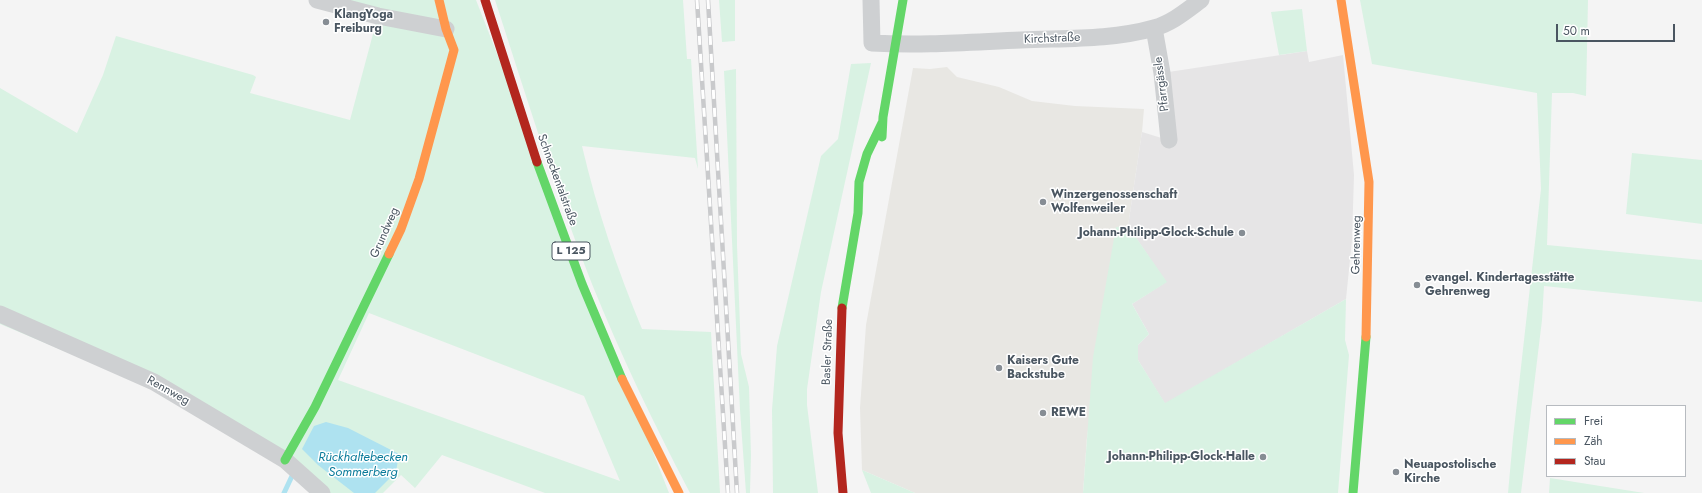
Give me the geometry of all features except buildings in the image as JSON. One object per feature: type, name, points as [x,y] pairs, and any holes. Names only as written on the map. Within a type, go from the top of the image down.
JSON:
[{"type":"main road","name":"Grundweg","points":[[285,460],[315,407],[401,228],[419,179],[454,50],[446,29],[439,0]]},
{"type":"main road","name":"Schneckentalstraße","points":[[485,0],[519,110],[598,325],[645,427],[679,493]]},
{"type":"main road","name":"Basler Straße","points":[[882,150],[882,123],[903,0]]},
{"type":"main road","name":"Gehrenweg","points":[[1341,0],[1369,182],[1369,246],[1365,355],[1353,493]]},
{"type":"main road","name":"Basler Straße","points":[[843,493],[838,433],[840,328],[844,287],[858,213],[859,182],[865,161],[882,123]]},
{"type":"main road","name":"Basler Straße","points":[[858,213],[869,193]]},
{"type":"street","points":[[317,0],[378,16],[446,29]]},
{"type":"street","name":"Kirchstraße","points":[[871,0],[872,42],[895,43],[1082,38],[1120,34],[1154,28],[1170,22],[1201,0]]},
{"type":"street","name":"Pfarrgässle","points":[[1154,28],[1162,73],[1169,140]]},
{"type":"street","name":"Rennweg","points":[[0,314],[154,382],[285,460],[322,493]]},
{"type":"shaded area","name":"Johann-Philipp-Glock-Schule","points":[[1307,51],[1309,62],[1343,55],[1354,175],[1352,240],[1346,299],[1165,404],[1138,360],[1138,345],[1149,334],[1132,304],[1166,282],[1128,226],[1142,132],[1168,140],[1162,73]]},
{"type":"shaded area","points":[[947,67],[957,77],[999,87],[1032,101],[1075,106],[1144,109],[1128,226],[1116,228],[1087,437],[1083,493],[915,493],[862,470],[860,408],[866,325],[913,68],[930,69]]},
{"type":"green space","points":[[329,0],[476,0],[669,493],[545,493],[442,455],[415,488],[401,475],[383,493],[310,493],[281,467],[150,387],[0,324],[0,88],[77,133],[103,75],[116,36],[253,75],[256,77],[250,93],[350,120],[377,19]],"holes":[[[369,313],[584,396],[620,481],[338,380]]]},
{"type":"green space","points":[[495,0],[683,0],[687,59],[691,59],[698,169],[695,158],[582,146],[608,239],[642,329],[711,332],[720,493],[690,493],[626,364],[578,249],[541,143]]},
{"type":"green space","points":[[719,0],[735,0],[735,41],[722,42]]},
{"type":"green space","points":[[1360,0],[1588,0],[1586,96],[1573,93],[1552,93],[1547,245],[1702,260],[1702,302],[1544,286],[1542,320],[1521,493],[1508,493],[1541,189],[1537,93],[1372,64]]},
{"type":"green space","points":[[1302,9],[1307,51],[1279,55],[1271,12]]},
{"type":"green space","points":[[871,63],[821,292],[807,389],[807,405],[818,493],[773,493],[772,410],[777,346],[821,156],[838,139],[851,64]]},
{"type":"green space","points":[[736,69],[737,245],[741,354],[749,387],[751,455],[750,493],[746,493],[740,410],[724,71]]},
{"type":"green space","points":[[1632,153],[1702,160],[1702,224],[1626,214]]},
{"type":"green space","points":[[1128,226],[1167,282],[1132,304],[1149,334],[1138,345],[1138,360],[1165,403],[1346,299],[1345,340],[1349,355],[1338,493],[1083,493],[1093,357],[1116,227]]},
{"type":"green space","points":[[862,470],[915,493],[871,493]]},
{"type":"green space","points":[[1550,478],[1644,493],[1549,493]]},
{"type":"water","name":"Rückhaltebecken Sommerberg","points":[[326,422],[348,428],[399,454],[396,472],[375,493],[354,493],[318,465],[302,449],[314,426]]},
{"type":"waterway","points":[[284,493],[292,476]]},
{"type":"railway","points":[[697,0],[728,493]]},
{"type":"railway","points":[[708,0],[737,493]]},
{"type":"traffic: fast","points":[[882,137],[883,117],[903,0]]},
{"type":"traffic: fast","points":[[842,308],[858,213],[859,182],[867,154],[882,123]]},
{"type":"traffic: fast","points":[[537,162],[582,284],[622,379]]},
{"type":"traffic: fast","points":[[285,460],[315,407],[389,254]]},
{"type":"traffic: fast","points":[[1353,493],[1366,337]]},
{"type":"traffic: slow","points":[[389,254],[401,229],[419,179],[454,50],[446,29],[439,0]]},
{"type":"traffic: slow","points":[[1341,0],[1369,182],[1366,337]]},
{"type":"traffic: slow","points":[[622,379],[679,493]]},
{"type":"traffic: jam","points":[[485,0],[537,162]]},
{"type":"traffic: jam","points":[[842,308],[838,433],[843,493]]},
{"type":"place","name":"KlangYoga Freiburg","points":[[326,22]]},
{"type":"place","name":"Winzergenossenschaft Wolfenweiler","points":[[1043,202]]},
{"type":"place","name":"Johann-Philipp-Glock-Schule","points":[[1242,233]]},
{"type":"place","name":"evangel. Kindertagesstätte Gehrenweg","points":[[1417,285]]},
{"type":"place","name":"Kaisers Gute Backstube","points":[[999,368]]},
{"type":"place","name":"REWE","points":[[1043,413]]},
{"type":"place","name":"Johann-Philipp-Glock-Halle","points":[[1263,457]]},
{"type":"place","name":"Neuapostolische Kirche","points":[[1396,472]]}]
